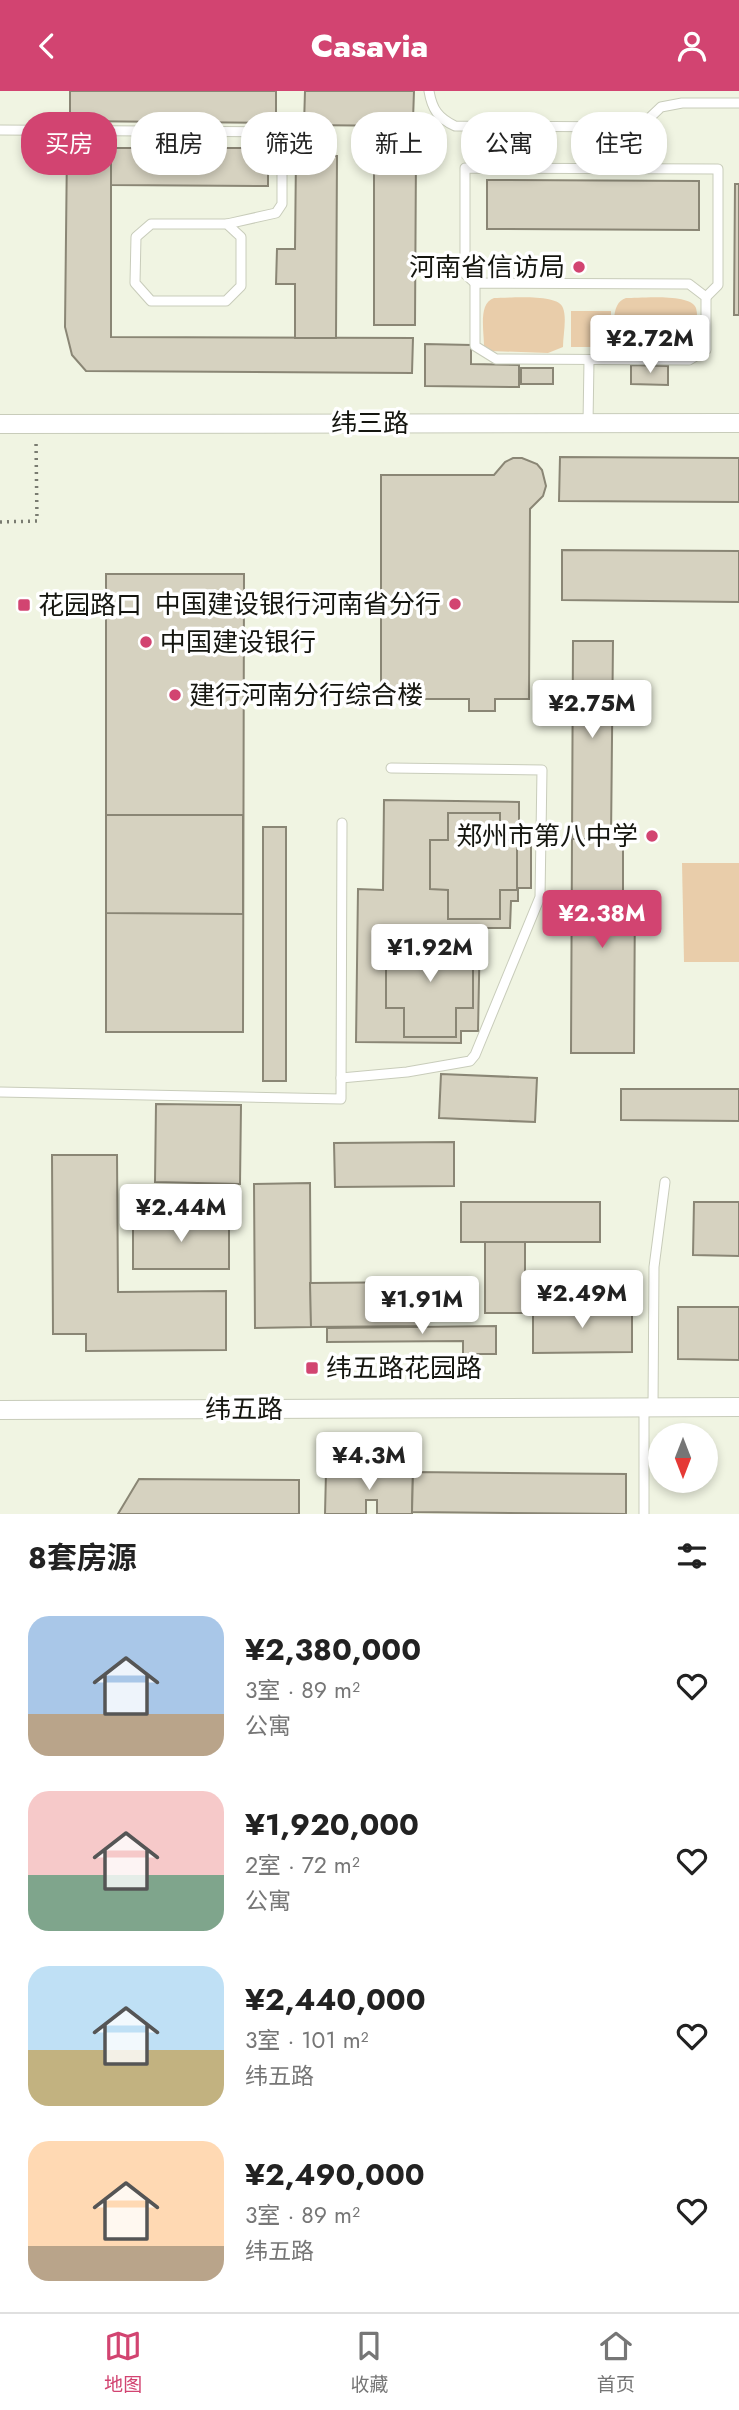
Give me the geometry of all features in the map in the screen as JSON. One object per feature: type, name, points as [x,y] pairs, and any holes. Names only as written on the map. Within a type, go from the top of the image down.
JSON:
[{"type":"street","name":"纬三路","points":[[0,423],[739,423]]},
{"type":"street","name":"纬五路","points":[[0,1410],[739,1407]]},
{"type":"lane","points":[[429,91],[431,104],[441,120],[455,126],[640,127],[661,107],[682,103],[739,103]]},
{"type":"lane","points":[[0,130],[282,132],[282,204],[276,213],[227,224],[151,224],[136,237],[135,283],[151,300],[226,301],[241,286],[241,237],[227,224]]},
{"type":"lane","points":[[475,283],[475,346],[496,359],[689,360],[706,350],[706,297],[718,285],[718,169],[465,168],[465,274],[475,283],[689,284],[706,297]]},
{"type":"lane","points":[[588,423],[589,360]]},
{"type":"lane","points":[[341,1079],[407,1072],[470,1061],[475,1055],[540,897],[542,770],[391,768]]},
{"type":"lane","points":[[0,1092],[341,1099],[342,823]]},
{"type":"lane","points":[[644,1514],[654,1267],[665,1182]]},
{"type":"path","points":[[0,522],[37,521],[36,423]]},
{"type":"shaded area","points":[[494,298],[543,298],[559,303],[565,317],[563,347],[548,353],[490,351],[484,346],[483,318],[486,306]]},
{"type":"shaded area","points":[[626,298],[675,298],[692,303],[697,312],[695,347],[680,353],[622,351],[615,347],[615,312],[617,306]]},
{"type":"shaded area","points":[[571,311],[611,311],[611,347],[571,347]]},
{"type":"shaded area","points":[[682,863],[739,863],[739,962],[684,962]]},
{"type":"building","points":[[70,91],[276,91],[276,112],[241,112],[241,123],[227,123],[227,112],[131,112],[131,122],[117,121],[117,112],[70,112]]},
{"type":"building","points":[[305,91],[414,91],[413,112],[351,112],[351,125],[337,125],[337,112],[304,112]]},
{"type":"building","points":[[117,148],[131,148],[131,175],[227,175],[227,148],[241,148],[241,175],[268,175],[268,186],[111,185],[111,175],[117,175]]},
{"type":"building","points":[[67,175],[111,175],[111,337],[413,338],[412,373],[86,371],[72,355],[65,327]]},
{"type":"building","points":[[296,175],[337,175],[336,338],[295,338],[295,284],[276,284],[277,249],[295,249]]},
{"type":"building","points":[[374,175],[416,175],[415,325],[374,325]]},
{"type":"building","points":[[487,180],[699,181],[699,230],[487,229]]},
{"type":"building","points":[[735,184],[739,184],[739,315],[734,315]]},
{"type":"building","points":[[425,344],[471,345],[471,364],[519,365],[519,387],[425,386]]},
{"type":"building","points":[[631,365],[668,366],[668,385],[631,384]]},
{"type":"building","points":[[521,368],[553,368],[553,384],[521,384]]},
{"type":"building","points":[[560,457],[739,458],[739,502],[559,501]]},
{"type":"building","name":"中国建设银行河南省分行","points":[[522,458],[537,464],[542,470],[546,486],[543,496],[530,509],[529,699],[495,699],[495,711],[469,711],[469,699],[381,699],[381,475],[494,475],[505,462]]},
{"type":"building","points":[[562,550],[739,551],[739,602],[562,600]]},
{"type":"building","name":"建行河南分行综合楼","points":[[106,574],[244,574],[243,1032],[106,1032]]},
{"type":"building","points":[[573,641],[613,641],[611,839],[572,839]]},
{"type":"building","points":[[384,800],[519,802],[519,833],[531,833],[531,888],[518,888],[518,901],[511,901],[510,928],[480,928],[478,1031],[461,1031],[461,1043],[356,1042],[358,889],[383,890]]},
{"type":"building","points":[[448,813],[500,813],[500,840],[517,840],[517,890],[500,890],[500,919],[448,919],[448,890],[430,889],[430,840],[448,840]]},
{"type":"building","points":[[106,815],[243,815],[243,914],[106,913]]},
{"type":"building","points":[[263,827],[286,827],[286,1081],[263,1081]]},
{"type":"building","points":[[572,839],[623,839],[623,891],[635,891],[634,1053],[571,1053]]},
{"type":"building","points":[[404,931],[456,931],[456,958],[473,958],[473,1008],[456,1008],[456,1037],[404,1037],[404,1008],[386,1008],[386,958],[404,958]]},
{"type":"building","points":[[441,1074],[537,1078],[535,1122],[439,1118]]},
{"type":"building","points":[[621,1089],[739,1089],[739,1121],[621,1120]]},
{"type":"building","points":[[156,1104],[241,1105],[240,1184],[155,1182]]},
{"type":"building","points":[[454,1142],[454,1186],[335,1187],[334,1143]]},
{"type":"building","points":[[52,1155],[117,1155],[118,1292],[226,1291],[226,1350],[86,1351],[86,1334],[53,1334]]},
{"type":"building","points":[[310,1183],[311,1327],[255,1328],[254,1184]]},
{"type":"building","points":[[461,1202],[600,1202],[600,1242],[461,1242]]},
{"type":"building","points":[[694,1202],[739,1202],[739,1256],[693,1255]]},
{"type":"building","points":[[229,1218],[229,1269],[133,1269],[133,1219]]},
{"type":"building","points":[[485,1242],[525,1242],[525,1313],[485,1313]]},
{"type":"building","points":[[425,1282],[426,1326],[311,1327],[310,1283]]},
{"type":"building","points":[[678,1307],[739,1307],[739,1360],[678,1359]]},
{"type":"building","points":[[533,1308],[632,1308],[632,1352],[533,1353]]},
{"type":"building","points":[[496,1326],[496,1354],[463,1354],[463,1341],[327,1342],[327,1328]]},
{"type":"building","points":[[326,1472],[413,1472],[412,1514],[377,1514],[377,1500],[366,1500],[366,1514],[325,1514]]},
{"type":"building","points":[[413,1472],[626,1474],[626,1514],[412,1512]]},
{"type":"building","points":[[139,1479],[299,1480],[299,1514],[118,1514]]},
{"type":"place","name":"河南省信访局","points":[[579,267]]},
{"type":"place","name":"中国建设银行河南省分行","points":[[455,604]]},
{"type":"place","name":"花园路口","points":[[24,605]]},
{"type":"place","name":"中国建设银行","points":[[146,642]]},
{"type":"place","name":"建行河南分行综合楼","points":[[175,695]]},
{"type":"place","name":"郑州市第八中学","points":[[652,836]]},
{"type":"place","name":"纬五路花园路","points":[[312,1368]]}]
